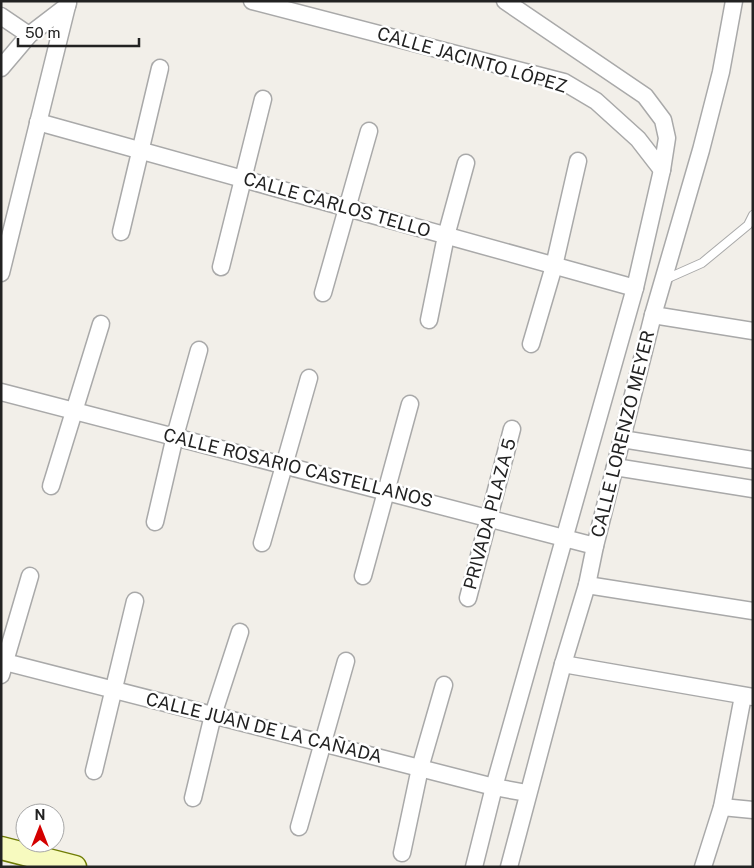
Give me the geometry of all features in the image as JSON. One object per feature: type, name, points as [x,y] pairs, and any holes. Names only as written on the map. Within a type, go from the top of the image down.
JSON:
[{"type":"main road","points":[[1,848],[75,867]]},
{"type":"street","name":"CALLE JACINTO LÓPEZ","points":[[252,1],[564,82],[596,102],[638,139],[662,170]]},
{"type":"street","points":[[474,867],[494,787],[635,288],[662,170],[667,138],[663,120],[645,96],[505,1]]},
{"type":"street","name":"CALLE LORENZO MEYER","points":[[509,867],[527,793],[587,585],[653,315],[699,159],[719,81],[734,1]]},
{"type":"street","points":[[1,68],[28,35],[68,4]]},
{"type":"street","points":[[1,273],[68,4]]},
{"type":"street","points":[[1,16],[28,35]]},
{"type":"street","points":[[121,232],[160,68]]},
{"type":"street","points":[[221,267],[263,98]]},
{"type":"street","name":"CALLE CARLOS TELLO","points":[[38,122],[635,288]]},
{"type":"street","points":[[323,293],[369,131]]},
{"type":"street","points":[[531,344],[554,266],[578,161]]},
{"type":"street","points":[[429,320],[446,236],[466,163]]},
{"type":"street","points":[[653,315],[753,331]]},
{"type":"street","points":[[50,486],[101,324]]},
{"type":"street","points":[[155,522],[174,436],[199,350]]},
{"type":"street","points":[[262,543],[309,378]]},
{"type":"street","name":"CALLE ROSARIO CASTELLANOS","points":[[1,392],[595,546]]},
{"type":"street","points":[[363,576],[410,404]]},
{"type":"street","name":"PRIVADA PLAZA 5","points":[[468,598],[512,429]]},
{"type":"street","points":[[622,439],[753,460]]},
{"type":"street","points":[[615,467],[753,488]]},
{"type":"street","points":[[2,666],[30,576]]},
{"type":"street","points":[[587,585],[753,611]]},
{"type":"street","points":[[94,771],[135,601]]},
{"type":"street","points":[[193,798],[212,715],[240,632]]},
{"type":"street","points":[[298,827],[346,661]]},
{"type":"street","points":[[563,664],[748,696],[722,807],[703,867]]},
{"type":"street","name":"CALLE JUAN DE LA CAÑADA","points":[[2,666],[113,690],[494,787],[527,793]]},
{"type":"street","points":[[402,853],[420,768],[444,685]]},
{"type":"street","points":[[722,807],[753,810]]},
{"type":"lane","points":[[663,280],[702,263],[748,225],[753,215]]}]
